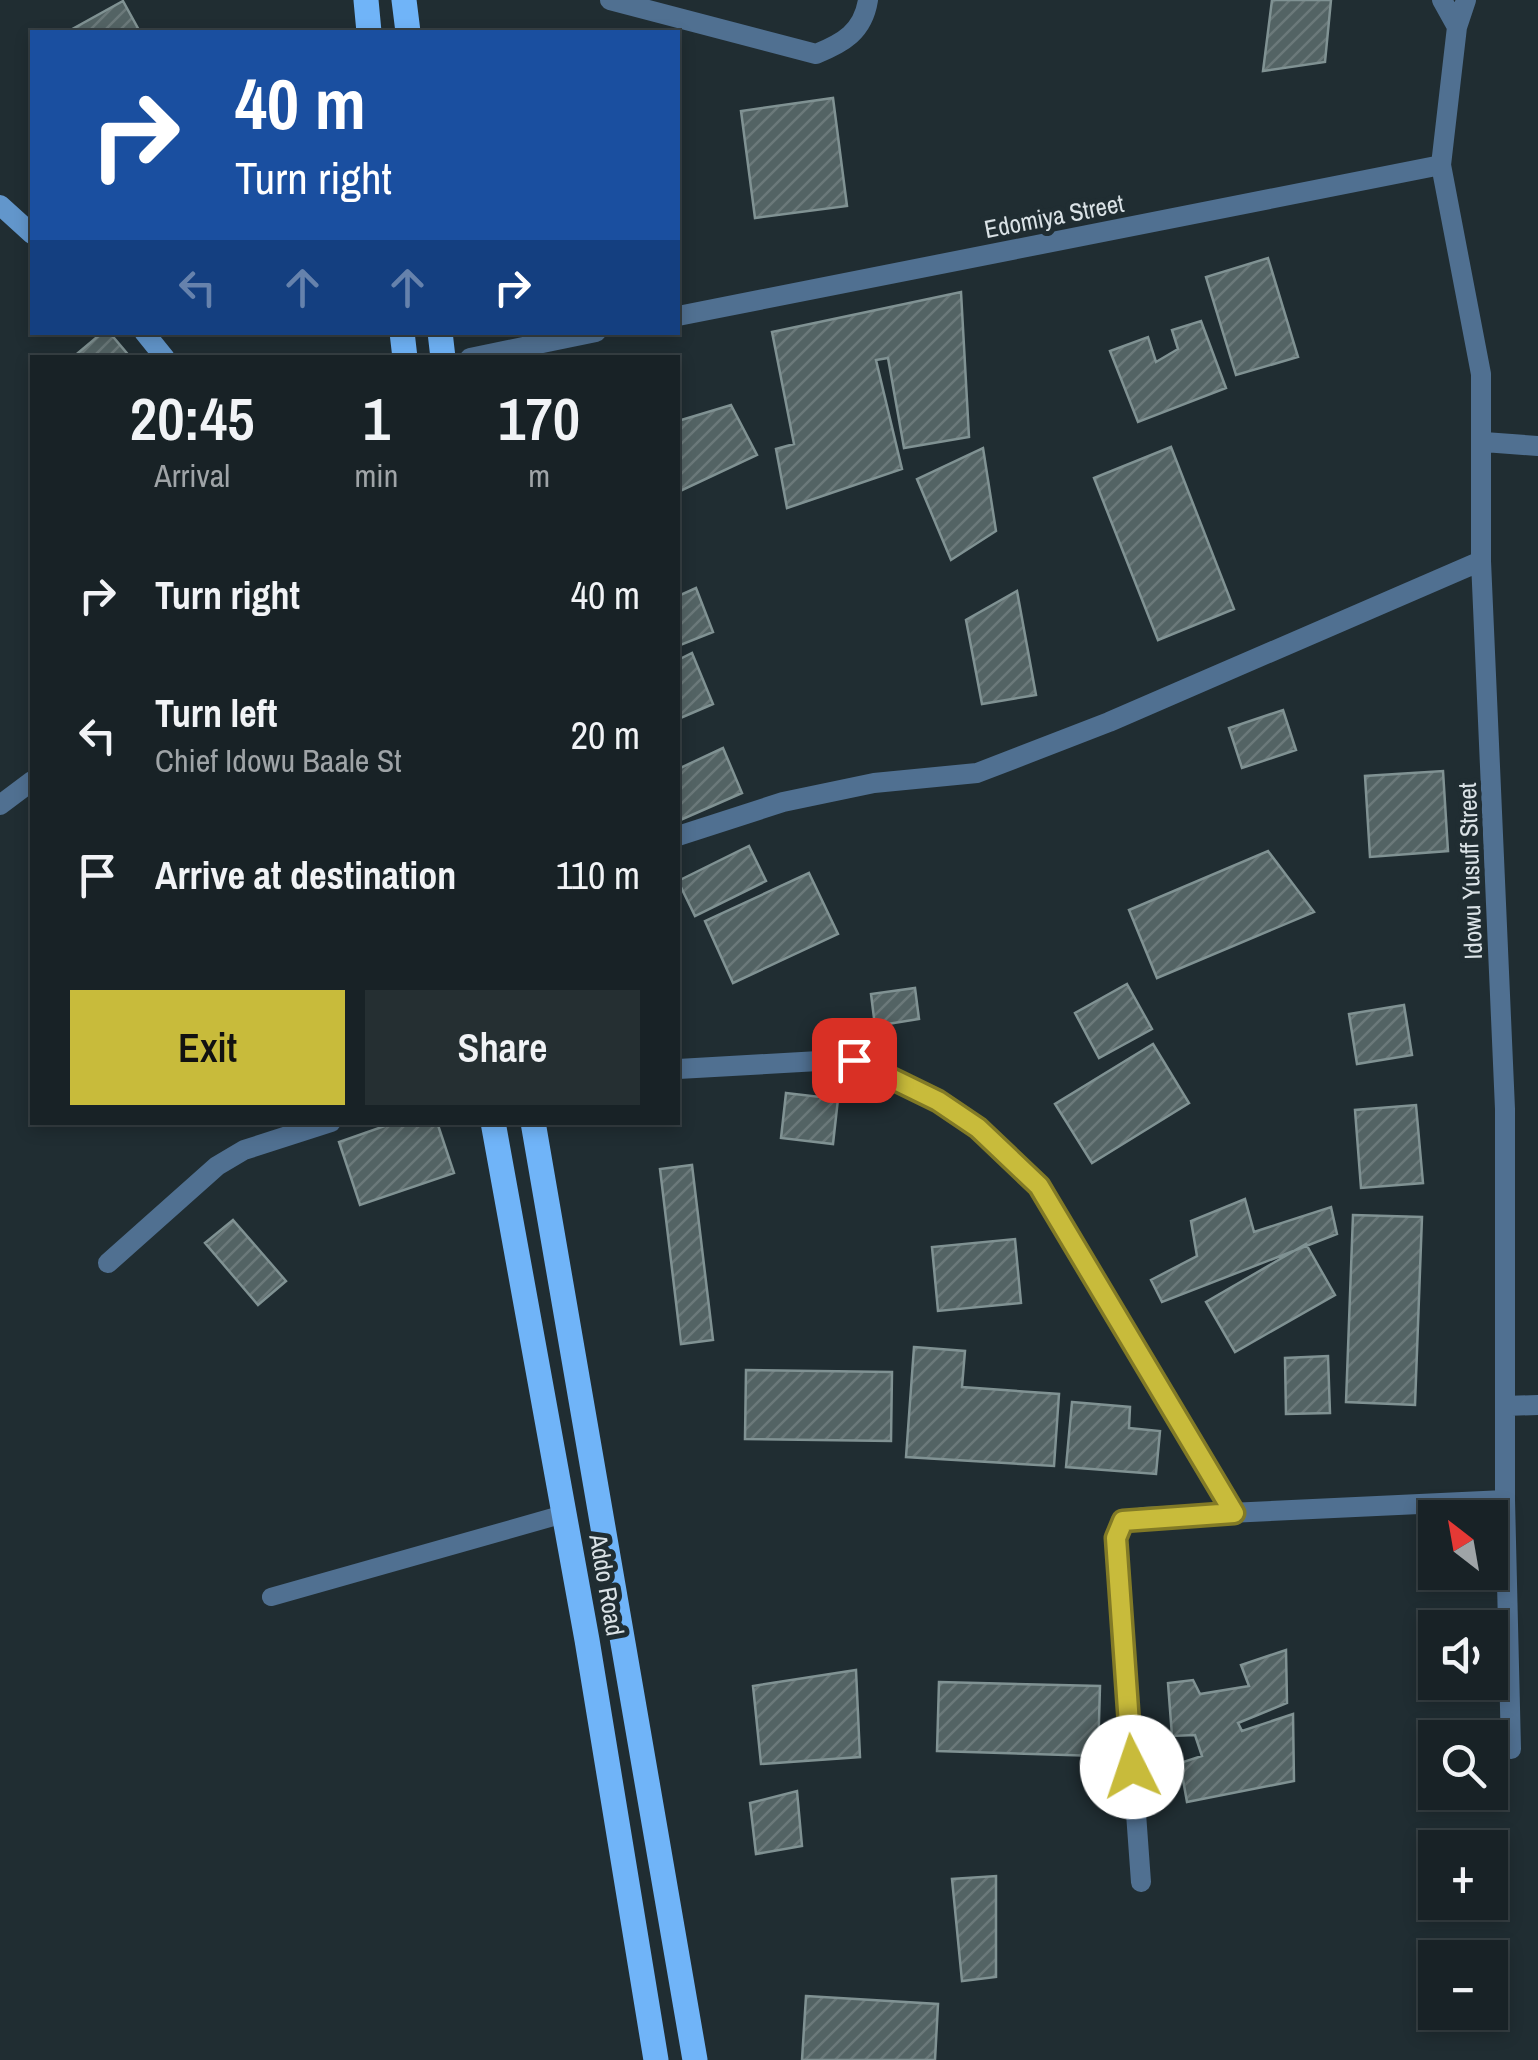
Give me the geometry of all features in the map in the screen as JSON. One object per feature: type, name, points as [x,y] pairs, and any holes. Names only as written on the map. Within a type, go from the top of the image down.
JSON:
[{"type":"main road","points":[[366,0],[369,30]]},
{"type":"main road","points":[[404,0],[408,30]]},
{"type":"main road","name":"Addo Road","points":[[494,1125],[656,2060]]},
{"type":"main road","name":"Addo Road","points":[[535,1125],[694,2060]]},
{"type":"street","points":[[610,0],[816,54],[847,40],[866,15],[868,0]]},
{"type":"street","points":[[1442,0],[1457,27]]},
{"type":"street","name":"Idowu Yusuff Street","points":[[1466,0],[1457,27],[1441,165],[1482,374],[1481,561],[1505,1109],[1505,1500]]},
{"type":"street","name":"Edomiya Street","points":[[680,316],[1441,165]]},
{"type":"street","points":[[0,205],[30,232]]},
{"type":"street","points":[[147,335],[163,355]]},
{"type":"street","points":[[485,355],[581,335]]},
{"type":"street","points":[[1484,442],[1538,446]]},
{"type":"street","points":[[680,835],[783,802],[856,787],[977,773],[1092,729],[1481,561]]},
{"type":"street","points":[[0,805],[30,782]]},
{"type":"street","points":[[680,1069],[854,1060],[938,1101],[978,1128],[1039,1186],[1234,1513]]},
{"type":"street","points":[[108,1263],[217,1166],[244,1150],[322,1125]]},
{"type":"street","points":[[1505,1406],[1538,1405]]},
{"type":"street","points":[[1141,1882],[1116,1538],[1123,1521],[1418,1504]]},
{"type":"street","name":"Idowu Yusuff Street","points":[[1507,1590],[1511,1749]]},
{"type":"lane","points":[[271,1597],[564,1514]]},
{"type":"building","points":[[1272,0],[1331,0],[1325,62],[1263,71]]},
{"type":"building","points":[[123,1],[139,30],[71,30]]},
{"type":"building","points":[[833,98],[847,206],[755,218],[741,111]]},
{"type":"building","points":[[1268,258],[1298,357],[1236,375],[1206,277]]},
{"type":"building","points":[[961,292],[969,437],[904,448],[888,358],[876,360],[902,469],[787,508],[776,449],[794,444],[772,332]]},
{"type":"building","points":[[1201,321],[1226,388],[1138,422],[1110,351],[1148,337],[1156,362],[1178,349],[1172,330]]},
{"type":"building","points":[[99,335],[112,335],[128,355],[76,355]]},
{"type":"building","points":[[731,405],[757,455],[680,491],[680,420]]},
{"type":"building","points":[[1171,447],[1234,609],[1158,640],[1094,478]]},
{"type":"building","points":[[983,448],[996,531],[951,560],[917,479]]},
{"type":"building","points":[[696,588],[713,632],[680,645],[680,595]]},
{"type":"building","points":[[1017,591],[1036,695],[982,704],[966,620]]},
{"type":"building","points":[[692,653],[713,704],[680,718],[680,659]]},
{"type":"building","points":[[1283,710],[1296,750],[1242,768],[1229,728]]},
{"type":"building","points":[[723,748],[742,793],[680,820],[680,768]]},
{"type":"building","points":[[1443,771],[1448,851],[1370,857],[1365,776]]},
{"type":"building","points":[[749,846],[766,881],[695,916],[680,880]]},
{"type":"building","points":[[1268,851],[1314,912],[1157,978],[1129,910]]},
{"type":"building","points":[[809,873],[838,934],[733,983],[705,921]]},
{"type":"building","points":[[1127,984],[1152,1029],[1099,1058],[1075,1013]]},
{"type":"building","points":[[915,988],[919,1019],[875,1026],[871,994]]},
{"type":"building","points":[[1404,1005],[1412,1055],[1357,1064],[1349,1014]]},
{"type":"building","points":[[1153,1044],[1189,1103],[1092,1163],[1055,1104]]},
{"type":"building","points":[[786,1093],[838,1099],[833,1144],[781,1138]]},
{"type":"building","points":[[1416,1105],[1423,1183],[1361,1188],[1355,1110]]},
{"type":"building","points":[[387,1125],[438,1125],[454,1173],[360,1205],[339,1142]]},
{"type":"building","points":[[692,1165],[713,1340],[681,1344],[660,1169]]},
{"type":"building","points":[[1245,1199],[1254,1232],[1331,1207],[1337,1234],[1162,1302],[1151,1280],[1197,1256],[1191,1221]]},
{"type":"building","points":[[1353,1215],[1422,1217],[1415,1405],[1346,1402]]},
{"type":"building","points":[[233,1220],[286,1281],[258,1305],[205,1243]]},
{"type":"building","points":[[1015,1239],[1021,1303],[938,1311],[932,1247]]},
{"type":"building","points":[[1306,1244],[1335,1295],[1235,1352],[1206,1302]]},
{"type":"building","points":[[914,1347],[965,1351],[962,1387],[1059,1394],[1054,1466],[906,1457]]},
{"type":"building","points":[[1328,1356],[1330,1413],[1286,1414],[1285,1358]]},
{"type":"building","points":[[746,1370],[892,1372],[891,1441],[745,1439]]},
{"type":"building","points":[[1072,1402],[1130,1407],[1129,1428],[1160,1431],[1156,1474],[1066,1467]]},
{"type":"building","points":[[1286,1650],[1287,1703],[1238,1723],[1242,1731],[1293,1714],[1294,1781],[1187,1802],[1180,1763],[1202,1756],[1195,1735],[1172,1736],[1168,1683],[1193,1680],[1200,1694],[1249,1686],[1241,1665]]},
{"type":"building","points":[[856,1670],[860,1757],[761,1764],[753,1686]]},
{"type":"building","points":[[939,1682],[1100,1686],[1098,1756],[937,1751]]},
{"type":"building","points":[[797,1791],[802,1846],[756,1854],[750,1803]]},
{"type":"building","points":[[996,1876],[996,1977],[962,1981],[952,1879]]},
{"type":"building","points":[[806,1996],[938,2004],[935,2060],[802,2060]]},
{"type":"route","points":[[854,1060],[938,1101],[978,1128],[1039,1186],[1234,1513],[1123,1521],[1116,1538],[1132,1767]]}]
